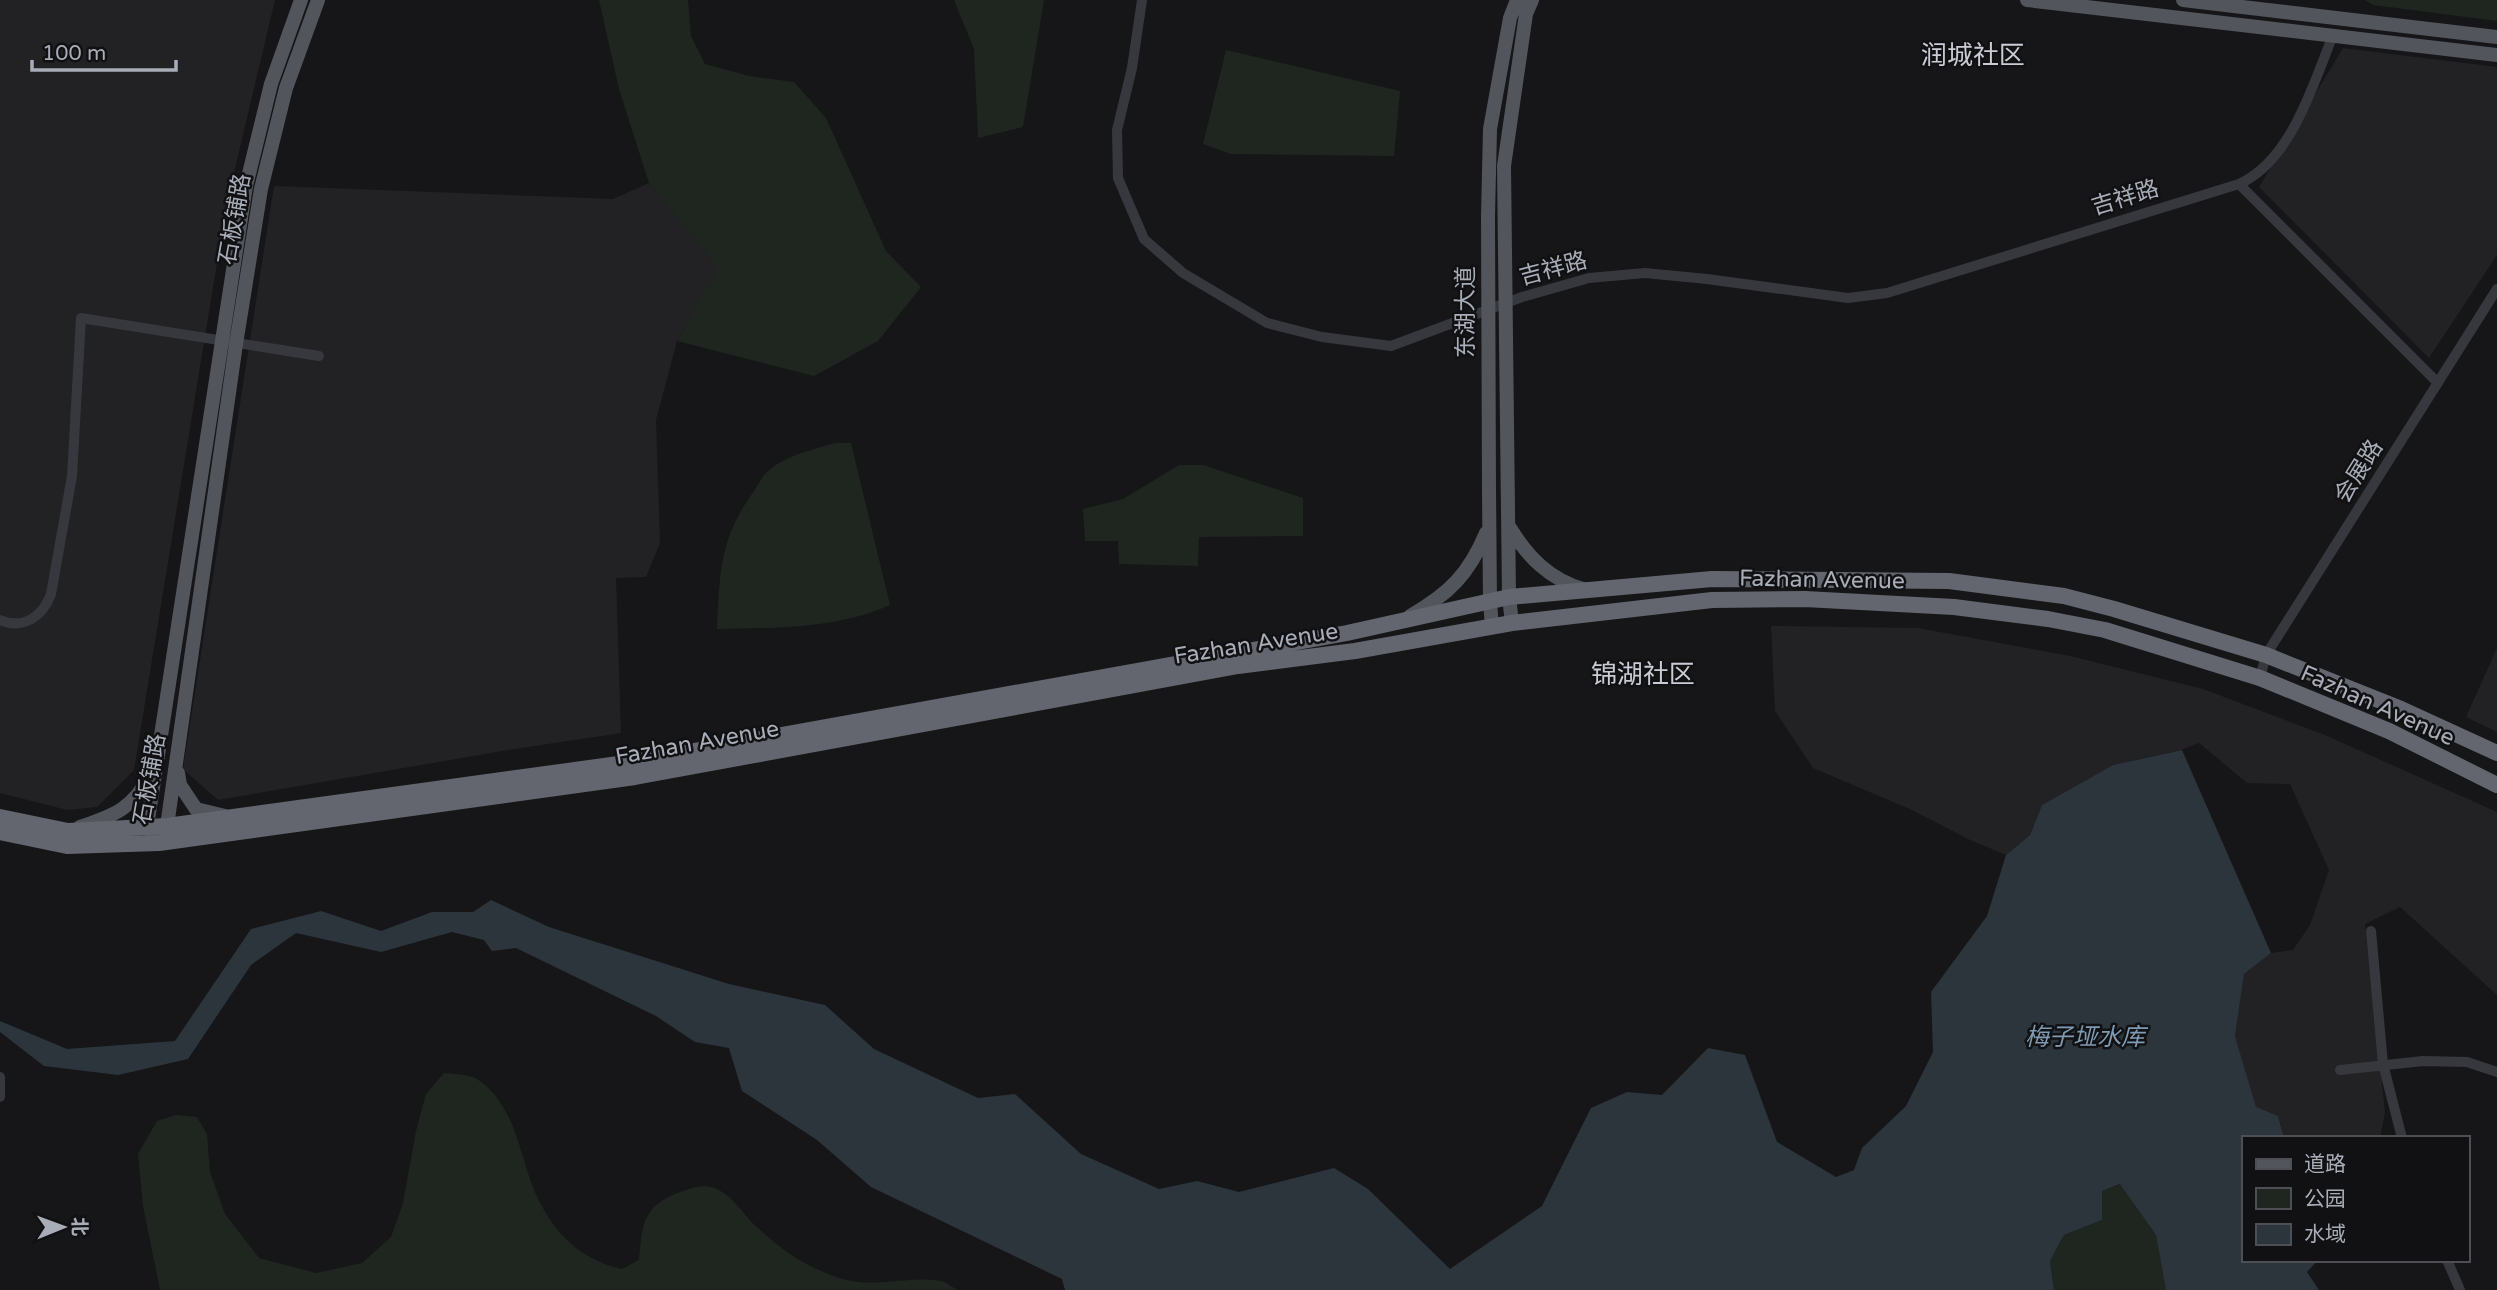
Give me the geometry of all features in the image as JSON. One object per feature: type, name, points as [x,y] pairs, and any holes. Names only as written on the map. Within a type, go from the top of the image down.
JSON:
[{"type":"highway","name":"Fazhan Avenue","points":[[0,817],[68,831],[167,826],[633,762],[1347,633],[1509,597],[1712,579],[1949,581],[2064,596],[2266,655],[2412,714],[2497,753]]},
{"type":"highway","name":"Fazhan Avenue","points":[[0,832],[67,846],[159,844],[635,776],[1238,666],[1355,651],[1512,623],[1712,600],[1805,599],[1954,607],[2048,619],[2105,630],[2260,678],[2389,731],[2497,785]]},
{"type":"main road","name":"石板铺路","points":[[159,844],[167,826],[176,763],[246,186],[271,84],[301,0]]},
{"type":"main road","name":"石板铺路","points":[[159,844],[146,826],[229,343],[261,189],[286,88],[318,0]]},
{"type":"main road","name":"东湖大道","points":[[1492,627],[1488,310],[1490,129],[1510,18],[1517,0]]},
{"type":"main road","name":"东湖大道","points":[[1512,623],[1509,597],[1504,166],[1525,14],[1532,0]]},
{"type":"main road","points":[[2027,0],[2497,55]]},
{"type":"main road","points":[[2183,0],[2497,37]]},
{"type":"main road","points":[[1398,622],[1434,602],[1459,581],[1476,556],[1490,525]]},
{"type":"main road","points":[[1509,526],[1523,550],[1537,564],[1564,584],[1584,590]]},
{"type":"main road","points":[[176,763],[180,785],[196,809],[233,817]]},
{"type":"main road","points":[[68,831],[111,816],[129,805],[141,793],[156,764]]},
{"type":"street","name":"吉祥路","points":[[1142,0],[1132,68],[1117,130],[1118,178],[1144,239],[1183,273],[1267,323],[1322,337],[1391,346],[1506,303],[1589,278],[1645,274],[1707,279],[1849,298],[1887,293],[2239,184],[2266,168],[2288,137],[2309,95],[2333,35]]},
{"type":"street","points":[[2239,184],[2438,383]]},
{"type":"street","name":"会展路","points":[[2260,678],[2266,655],[2497,289]]},
{"type":"street","points":[[0,620],[20,622],[36,618],[46,609],[51,594],[72,476],[81,318],[319,356]]},
{"type":"street","points":[[2371,931],[2383,1064],[2401,1136]]},
{"type":"street","points":[[2340,1070],[2423,1061],[2467,1062],[2497,1073]]},
{"type":"street","points":[[0,1077],[0,1097]]},
{"type":"street","points":[[2448,1262],[2460,1290]]},
{"type":"shaded area","points":[[0,0],[275,0],[227,202],[134,770],[97,807],[67,810],[0,793]]},
{"type":"shaded area","points":[[2343,48],[2497,67],[2497,255],[2429,358],[2259,187]]},
{"type":"shaded area","points":[[649,183],[719,268],[677,341],[656,420],[660,543],[646,577],[616,578],[621,733],[218,800],[183,769],[274,186],[613,199]]},
{"type":"shaded area","points":[[1771,626],[1918,628],[2070,656],[2203,689],[2325,735],[2497,812],[2497,995],[2400,907],[2365,924],[2385,1112],[2380,1136],[2283,1136],[2278,1116],[2256,1108],[2235,1036],[2244,974],[2271,953],[2293,950],[2310,925],[2329,870],[2290,784],[2247,783],[2199,743],[2181,750],[2113,765],[2042,805],[2030,835],[2006,855],[1912,810],[1813,768],[1775,711]]},
{"type":"shaded area","points":[[2497,648],[2497,732],[2466,717]]},
{"type":"green space","points":[[599,0],[688,0],[691,36],[705,64],[749,76],[794,82],[826,118],[886,251],[921,287],[878,341],[814,376],[677,341],[718,268],[649,183],[619,89]]},
{"type":"green space","points":[[954,0],[1044,0],[1023,127],[978,138],[974,49]]},
{"type":"green space","points":[[2365,0],[2497,0],[2497,21],[2373,5]]},
{"type":"green space","points":[[1226,50],[1400,91],[1394,156],[1231,154],[1203,144]]},
{"type":"green space","points":[[835,443],[851,443],[890,605],[827,623],[717,629],[723,557],[742,508],[773,467],[798,454]]},
{"type":"green space","points":[[1179,465],[1203,465],[1303,498],[1303,536],[1199,537],[1198,566],[1119,564],[1118,541],[1085,541],[1083,509],[1123,499]]},
{"type":"green space","points":[[444,1073],[472,1077],[492,1092],[509,1117],[534,1190],[549,1218],[568,1241],[592,1258],[606,1264],[622,1269],[639,1260],[644,1225],[653,1209],[670,1196],[706,1186],[726,1195],[776,1244],[808,1265],[831,1275],[868,1283],[932,1280],[944,1282],[958,1290],[160,1290],[143,1206],[138,1154],[157,1121],[176,1115],[197,1117],[207,1134],[210,1172],[225,1214],[259,1258],[316,1273],[362,1263],[391,1237],[403,1203],[416,1131],[426,1094]]},
{"type":"green space","points":[[2121,1184],[2156,1234],[2166,1290],[2054,1290],[2050,1261],[2064,1235],[2102,1220],[2102,1191]]},
{"type":"water","name":"梅子垭水库","points":[[2182,750],[2271,953],[2244,974],[2235,1036],[2256,1107],[2278,1116],[2283,1136],[2242,1136],[2242,1262],[2316,1262],[2307,1272],[2319,1290],[2166,1290],[2156,1235],[2120,1184],[2102,1191],[2102,1220],[2064,1235],[2050,1261],[2054,1290],[1065,1290],[1062,1279],[871,1187],[817,1140],[742,1091],[729,1048],[695,1042],[656,1016],[516,948],[492,951],[484,940],[452,932],[381,952],[296,933],[251,965],[188,1059],[118,1075],[44,1066],[0,1032],[0,1021],[67,1049],[175,1041],[251,929],[321,911],[381,931],[432,912],[473,912],[491,900],[549,927],[729,984],[825,1005],[874,1049],[978,1098],[1015,1094],[1081,1154],[1159,1189],[1197,1181],[1239,1192],[1334,1168],[1368,1189],[1450,1269],[1542,1206],[1591,1108],[1627,1092],[1662,1095],[1708,1048],[1745,1055],[1777,1142],[1836,1177],[1854,1170],[1862,1148],[1906,1106],[1933,1052],[1931,992],[1987,916],[2006,855],[2030,835],[2042,805],[2113,765]]},
{"type":"district","name":"润城社区","points":[[1973,55]]},
{"type":"district","name":"锦湖社区","points":[[1643,674]]}]
